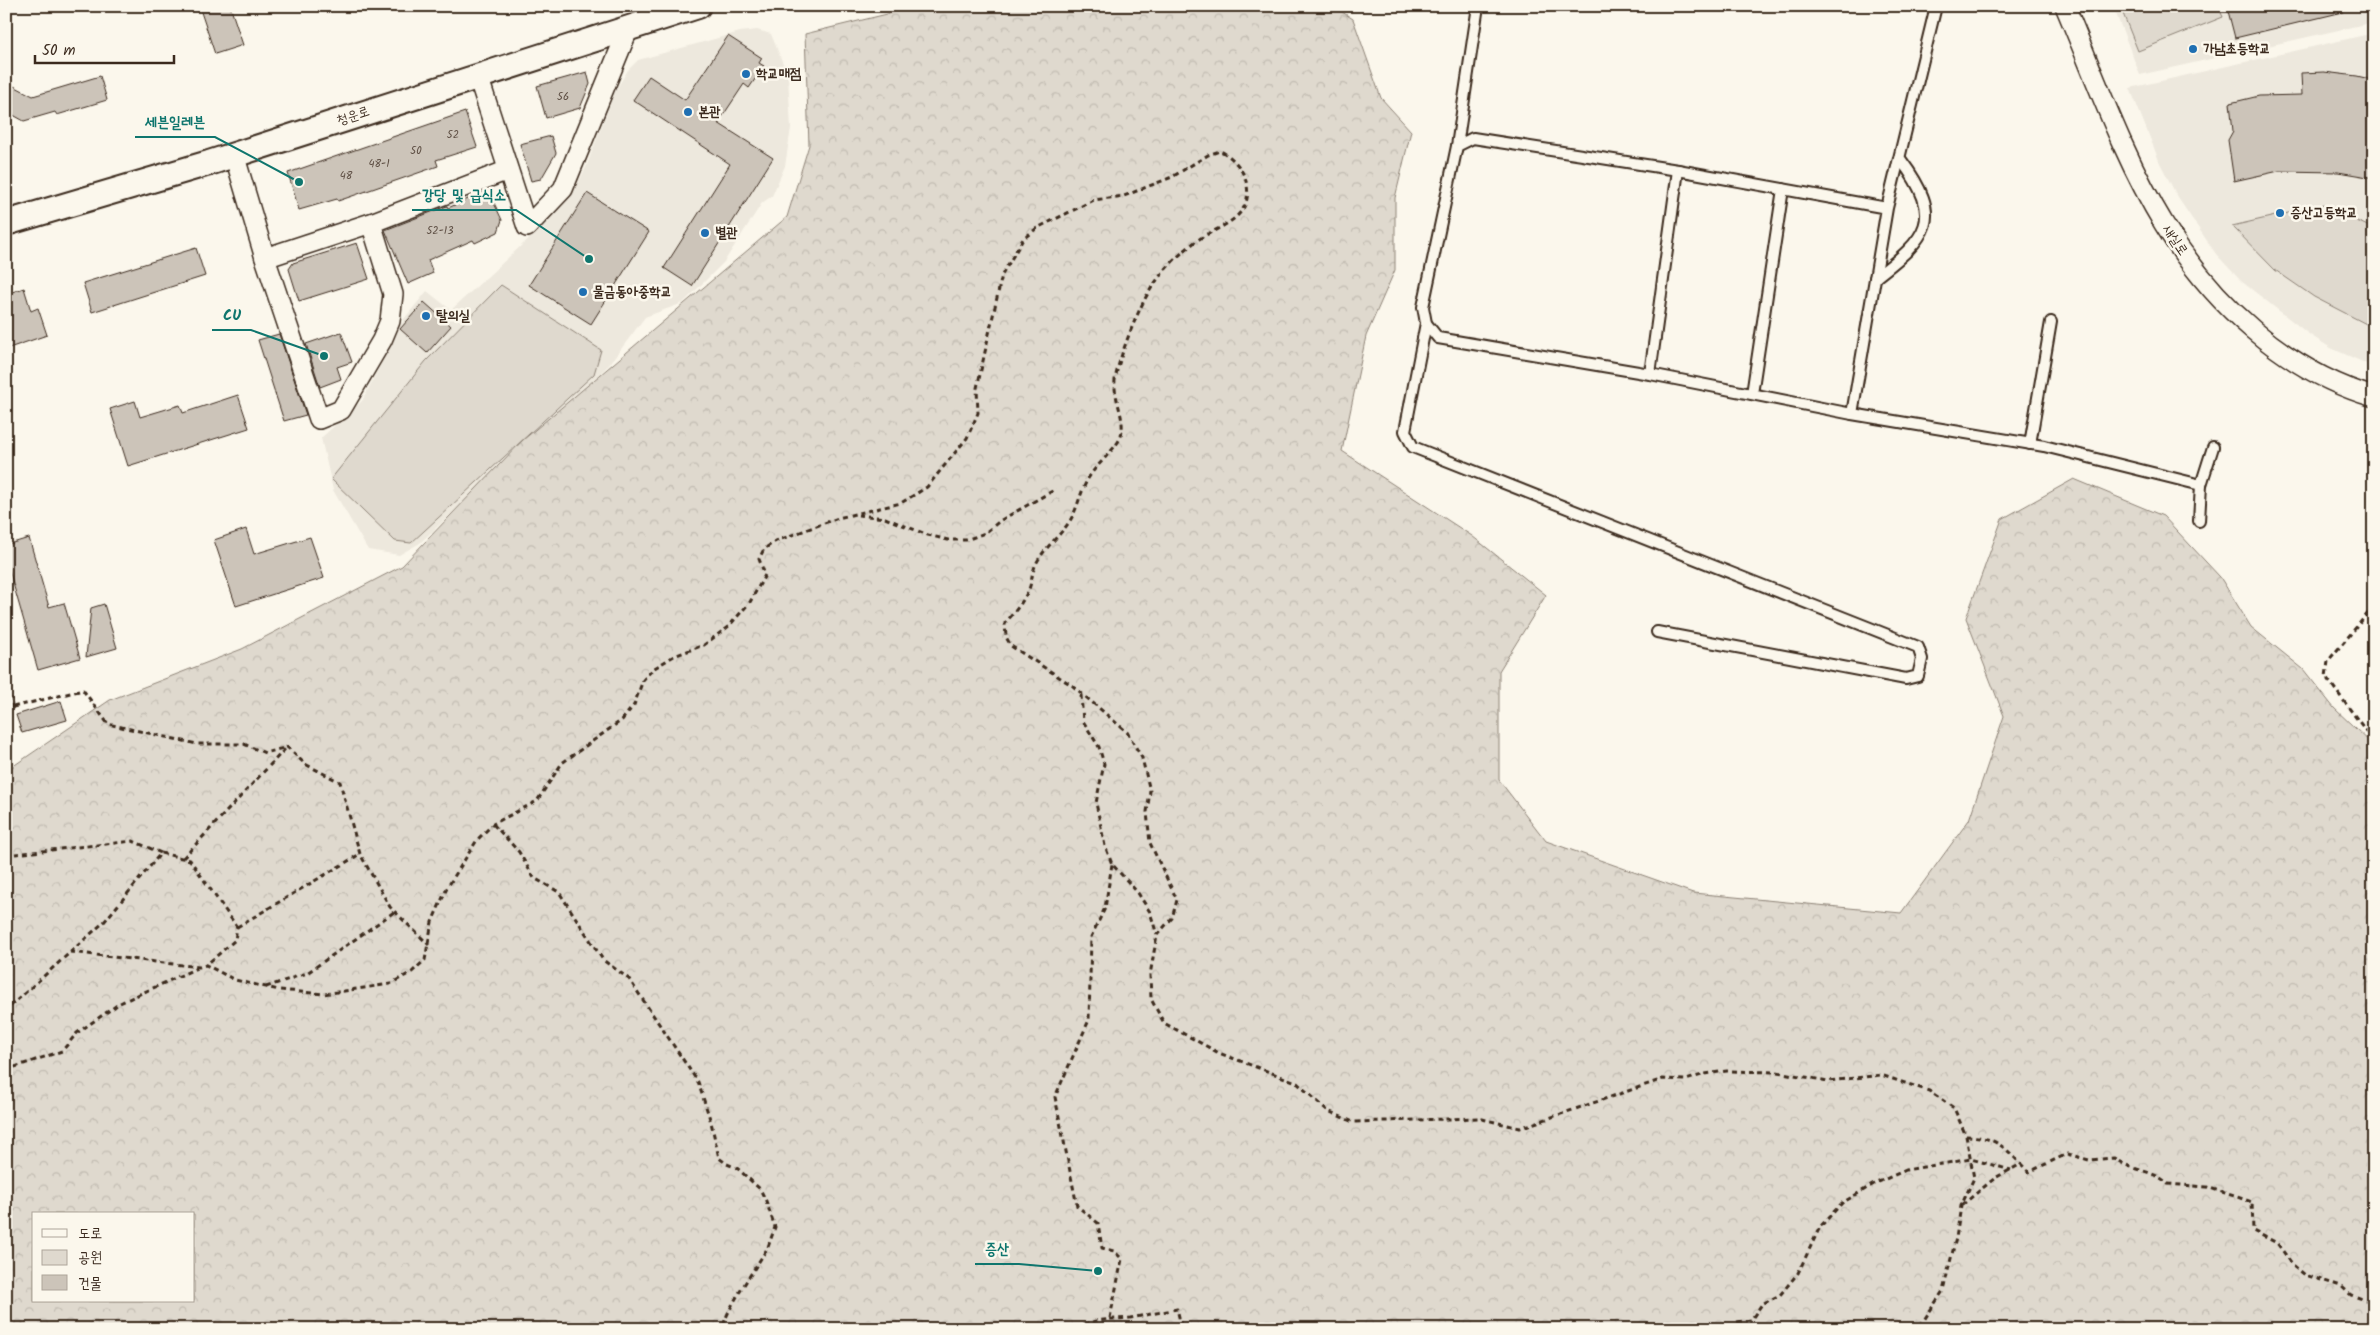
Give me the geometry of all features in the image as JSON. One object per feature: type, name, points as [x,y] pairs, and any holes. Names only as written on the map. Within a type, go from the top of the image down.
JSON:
[{"type":"street","name":"청운로","points":[[6,223],[234,154],[628,30],[698,6]]},
{"type":"street","name":"새실로","points":[[2065,6],[2141,180],[2164,224],[2191,263],[2220,298],[2252,329],[2285,355],[2325,378],[2374,397]]},
{"type":"street","points":[[478,76],[527,227],[563,189],[628,30]]},
{"type":"street","points":[[234,154],[265,258],[319,419],[341,410],[382,340],[390,321],[392,294],[371,223]]},
{"type":"street","points":[[265,258],[371,223],[508,170]]},
{"type":"lane","points":[[1478,6],[1457,146],[1423,307],[1426,323],[1405,432],[1413,447],[1918,647],[1922,659],[1918,676],[1906,679],[1658,632]]},
{"type":"lane","points":[[1852,414],[1887,208],[1901,160],[1936,6]]},
{"type":"lane","points":[[1457,146],[1473,138],[1678,170],[1887,208]]},
{"type":"lane","points":[[1875,278],[1913,248],[1923,230],[1926,212],[1923,194],[1901,160]]},
{"type":"lane","points":[[1650,374],[1678,170]]},
{"type":"lane","points":[[1752,394],[1783,189]]},
{"type":"lane","points":[[2030,444],[2051,322]]},
{"type":"lane","points":[[1426,323],[1438,338],[1650,374],[1852,414],[2030,444],[2201,485]]},
{"type":"lane","points":[[2199,521],[2201,485],[2213,447]]},
{"type":"path","points":[[206,965],[236,980],[279,990],[324,994],[390,984],[412,972],[425,960],[432,922],[447,888],[477,840],[493,824],[537,801],[562,763],[622,720],[634,705],[643,680],[653,669],[674,656],[704,645],[728,626],[750,602],[765,575],[759,559],[764,549],[776,541],[838,518],[901,503],[927,487],[967,438],[978,413],[977,388],[1002,275],[1023,239],[1037,228],[1094,200],[1132,193],[1172,176],[1208,155],[1220,151],[1230,155],[1240,166],[1248,190],[1244,206],[1234,219],[1197,241],[1178,256],[1148,293],[1126,347],[1115,381],[1123,422],[1121,438],[1086,481],[1072,517],[1062,533],[1047,545],[1035,565],[1026,595],[1005,623],[1006,637],[1011,646],[1073,686],[1081,695],[1111,717],[1127,732],[1142,758],[1150,791],[1146,812],[1150,843],[1177,900],[1172,918],[1157,935]]},
{"type":"path","points":[[855,515],[885,518],[928,535],[948,540],[966,540],[985,533],[1001,520],[1056,489]]},
{"type":"path","points":[[2374,606],[2328,661],[2326,677],[2366,731],[2374,736]]},
{"type":"path","points":[[6,687],[12,707]]},
{"type":"path","points":[[6,717],[12,707],[83,690],[108,724],[197,744],[244,744],[266,753],[287,747]]},
{"type":"path","points":[[1081,695],[1083,721],[1099,747],[1104,764],[1096,804],[1105,846],[1112,864],[1138,893],[1150,912],[1157,935],[1150,975],[1151,999],[1164,1023],[1219,1053],[1296,1082],[1328,1111],[1353,1122],[1478,1118],[1520,1128],[1663,1079],[1686,1080],[1705,1074],[1728,1071],[1777,1072],[1828,1081],[1881,1075],[1907,1082],[1929,1091],[1954,1108],[1966,1136],[1974,1178],[1960,1206],[1956,1238],[1943,1291],[1918,1329]]},
{"type":"path","points":[[287,747],[305,764],[340,782],[360,854],[394,912],[429,945]]},
{"type":"path","points":[[183,858],[287,747]]},
{"type":"path","points":[[493,824],[519,852],[534,878],[558,892],[603,960],[629,979],[698,1082],[711,1122],[719,1158],[737,1168],[760,1189],[766,1201],[775,1227],[768,1247],[723,1323],[724,1329]]},
{"type":"path","points":[[6,855],[133,842],[161,853],[190,860],[237,927],[235,940],[206,965],[120,1003],[77,1033],[62,1051],[6,1070]]},
{"type":"path","points":[[6,1010],[104,922],[161,853]]},
{"type":"path","points":[[237,927],[360,854]]},
{"type":"path","points":[[1110,1318],[1122,1259],[1114,1251],[1102,1248],[1098,1223],[1077,1206],[1056,1097],[1088,1020],[1090,937],[1105,908],[1112,864]]},
{"type":"path","points":[[266,987],[307,973],[394,912]]},
{"type":"path","points":[[70,952],[198,967]]},
{"type":"path","points":[[1966,1136],[1983,1137],[1998,1142],[2029,1172],[2067,1154],[2089,1160],[2114,1158],[2126,1167],[2160,1176],[2168,1184],[2207,1186],[2252,1202],[2252,1231],[2277,1243],[2293,1265],[2305,1274],[2341,1286],[2351,1295],[2374,1303]]},
{"type":"path","points":[[1732,1329],[1736,1322],[1751,1320],[1762,1304],[1780,1295],[1798,1273],[1820,1227],[1842,1203],[1874,1184],[1906,1170],[1971,1159],[2011,1170]]},
{"type":"path","points":[[1960,1206],[1995,1178],[2021,1164]]},
{"type":"path","points":[[1076,1329],[1086,1323],[1110,1318],[1127,1318],[1177,1309],[1182,1329]]},
{"type":"path","points":[[21,1329],[24,1324],[28,1329]]},
{"type":"shaded area","name":"가남초등학교","points":[[2113,6],[2374,6],[2374,22],[2140,75]]},
{"type":"shaded area","name":"물금동아중학교","points":[[757,30],[771,34],[788,76],[791,128],[785,166],[772,196],[762,203],[724,262],[683,303],[645,317],[609,365],[420,543],[399,555],[368,550],[333,490],[321,438],[362,401],[404,319],[427,291],[451,310],[534,234],[573,193],[586,167],[615,91],[628,70],[638,60],[740,32]]},
{"type":"shaded area","name":"증산고등학교","points":[[2374,33],[2374,367],[2331,348],[2310,335],[2241,281],[2216,254],[2178,198],[2160,163],[2130,88]]},
{"type":"green space","points":[[920,6],[1333,6],[1353,19],[1381,98],[1411,131],[1395,198],[1395,270],[1366,336],[1342,451],[1472,536],[1546,595],[1499,671],[1499,780],[1546,841],[1693,893],[1901,913],[1969,820],[2004,716],[1966,618],[2002,519],[2074,479],[2163,516],[2220,577],[2251,627],[2303,669],[2334,708],[2374,746],[2374,1329],[6,1329],[6,771],[110,700],[242,649],[402,566],[523,440],[787,217],[809,145],[805,34]]},
{"type":"green space","points":[[2120,6],[2218,6],[2223,17],[2138,51]]},
{"type":"green space","points":[[2323,205],[2374,229],[2374,328],[2314,297],[2275,270],[2232,226]]},
{"type":"green space","points":[[501,285],[601,350],[594,374],[411,543],[395,541],[331,479],[426,361]]},
{"type":"building","points":[[199,6],[230,6],[243,45],[215,54]]},
{"type":"building","points":[[2244,6],[2342,6],[2343,12],[2235,38],[2228,11]]},
{"type":"building","name":"본관","points":[[728,36],[762,58],[759,63],[764,66],[749,88],[744,84],[718,123],[773,158],[692,286],[664,268],[730,164],[633,100],[649,76],[685,100]]},
{"type":"building","points":[[587,72],[590,84],[580,108],[546,118],[537,86]]},
{"type":"building","points":[[2324,72],[2374,80],[2374,178],[2338,172],[2279,171],[2234,181],[2228,140],[2233,131],[2230,103],[2259,96],[2302,95],[2301,73]]},
{"type":"building","points":[[100,76],[107,100],[57,115],[55,112],[24,121],[6,111],[6,82],[33,96]]},
{"type":"building","points":[[465,112],[477,147],[436,160],[438,166],[338,201],[337,199],[299,210],[288,173]]},
{"type":"building","points":[[551,136],[556,153],[541,179],[531,181],[520,144]]},
{"type":"building","points":[[488,190],[502,220],[498,232],[475,243],[473,240],[428,260],[433,273],[408,284],[385,230],[447,206],[448,208]]},
{"type":"building","points":[[587,193],[649,232],[591,324],[529,285]]},
{"type":"building","points":[[357,243],[369,279],[299,301],[289,269],[293,263]]},
{"type":"building","points":[[196,248],[205,276],[92,312],[83,283]]},
{"type":"building","points":[[24,288],[31,311],[38,308],[47,335],[6,349],[6,294]]},
{"type":"building","name":"탈의실","points":[[424,302],[451,326],[427,353],[400,329]]},
{"type":"building","points":[[341,332],[352,362],[337,367],[341,379],[320,387],[306,344]]},
{"type":"building","points":[[279,334],[306,415],[284,421],[258,340]]},
{"type":"building","points":[[238,395],[249,428],[128,466],[110,409],[135,401],[140,417],[180,405],[183,413]]},
{"type":"building","points":[[246,529],[254,554],[310,537],[324,578],[236,606],[214,540]]},
{"type":"building","points":[[29,538],[49,607],[64,603],[80,658],[38,670],[6,559],[6,545]]},
{"type":"building","points":[[104,604],[117,648],[86,657],[91,608]]},
{"type":"building","points":[[61,701],[67,720],[22,733],[16,715]]},
{"type":"place","name":"가남초등학교","points":[[2193,49]]},
{"type":"place","name":"학교매점","points":[[746,74]]},
{"type":"place","name":"본관","points":[[688,112]]},
{"type":"place","name":"세븐일레븐","points":[[299,182]]},
{"type":"place","name":"증산고등학교","points":[[2280,213]]},
{"type":"place","name":"별관","points":[[705,233]]},
{"type":"place","name":"강당 및 급식소","points":[[589,259]]},
{"type":"place","name":"물금동아중학교","points":[[583,292]]},
{"type":"place","name":"탈의실","points":[[426,316]]},
{"type":"place","name":"CU","points":[[324,356]]},
{"type":"place","name":"증산","points":[[1098,1271]]}]
